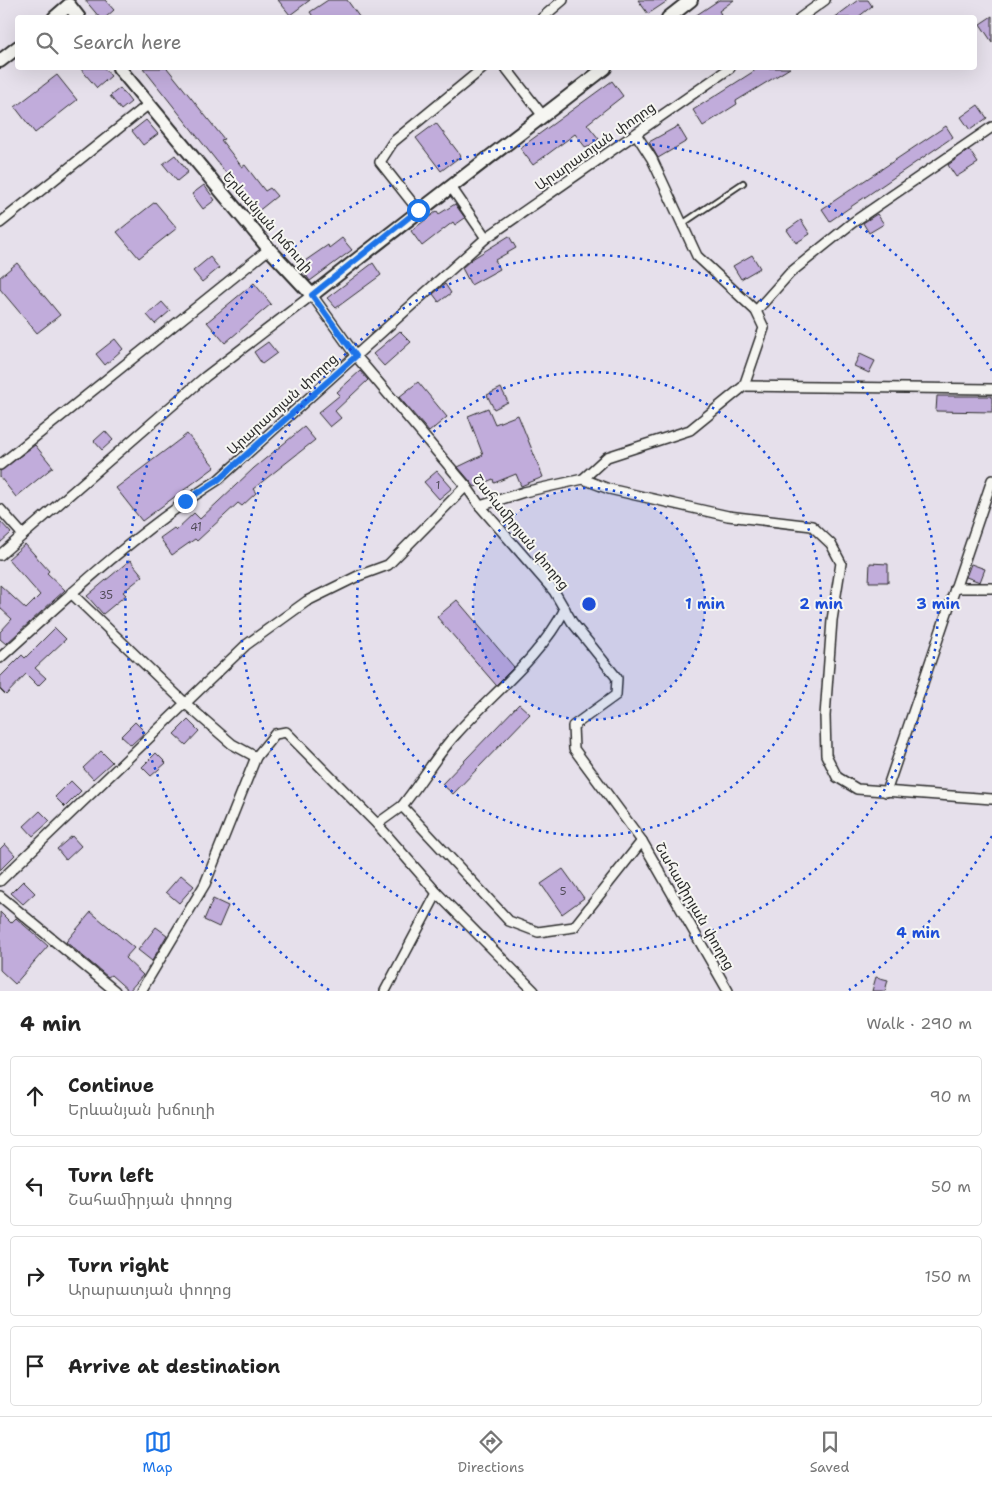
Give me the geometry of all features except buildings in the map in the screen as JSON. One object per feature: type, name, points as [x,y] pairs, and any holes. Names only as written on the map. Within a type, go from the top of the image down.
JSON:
[{"type":"main road","points":[[672,15],[691,0]]},
{"type":"main road","points":[[57,15],[67,3],[77,15]]},
{"type":"main road","points":[[0,61],[15,49]]},
{"type":"main road","name":"Երևանյան խճուղի","points":[[121,70],[269,249],[312,295],[418,210],[452,187],[602,70]]},
{"type":"street","points":[[546,15],[563,0]]},
{"type":"street","points":[[804,15],[825,0]]},
{"type":"street","points":[[418,210],[380,162],[393,142],[481,70]]},
{"type":"street","points":[[508,70],[543,116]]},
{"type":"street","name":"Արարատյան փողոց","points":[[0,658],[70,593],[185,501],[218,480],[486,238],[727,70]]},
{"type":"street","points":[[0,223],[148,104]]},
{"type":"street","points":[[756,310],[790,273],[852,223],[992,126]]},
{"type":"street","points":[[480,506],[524,492],[583,479],[607,457],[690,430],[744,386],[764,328],[756,310],[697,256],[652,159],[636,134]]},
{"type":"street","points":[[452,187],[486,238]]},
{"type":"street","points":[[0,465],[269,249]]},
{"type":"street","points":[[0,555],[205,377],[312,295]]},
{"type":"street","name":"Շահամիրյան փողոց","points":[[312,295],[356,356],[466,486],[480,506],[554,591],[565,609],[617,678],[616,695],[573,726],[574,749],[642,841],[728,991]]},
{"type":"street","points":[[744,386],[992,389]]},
{"type":"street","points":[[583,479],[609,489],[728,516],[812,526],[832,544],[841,563],[832,620],[825,716],[826,755],[837,777],[857,790],[992,799]]},
{"type":"street","points":[[886,792],[992,480]]},
{"type":"street","points":[[0,881],[246,645],[307,601],[358,576],[388,565],[466,486]]},
{"type":"street","points":[[0,509],[23,535]]},
{"type":"street","points":[[955,588],[992,588]]},
{"type":"street","points":[[70,593],[186,704],[232,744],[256,757]]},
{"type":"street","points":[[377,824],[402,806],[456,733],[500,691],[557,626],[565,609]]},
{"type":"street","points":[[141,991],[205,884],[256,757],[276,734],[286,732],[377,824],[437,893],[534,991]]},
{"type":"street","points":[[402,806],[509,921],[538,932],[574,928],[642,841]]},
{"type":"street","points":[[385,991],[437,893]]},
{"type":"street","points":[[0,896],[115,991]]},
{"type":"lane","points":[[682,224],[743,183]]},
{"type":"route","points":[[185,501],[218,480],[356,356],[312,295],[418,210]]}]
